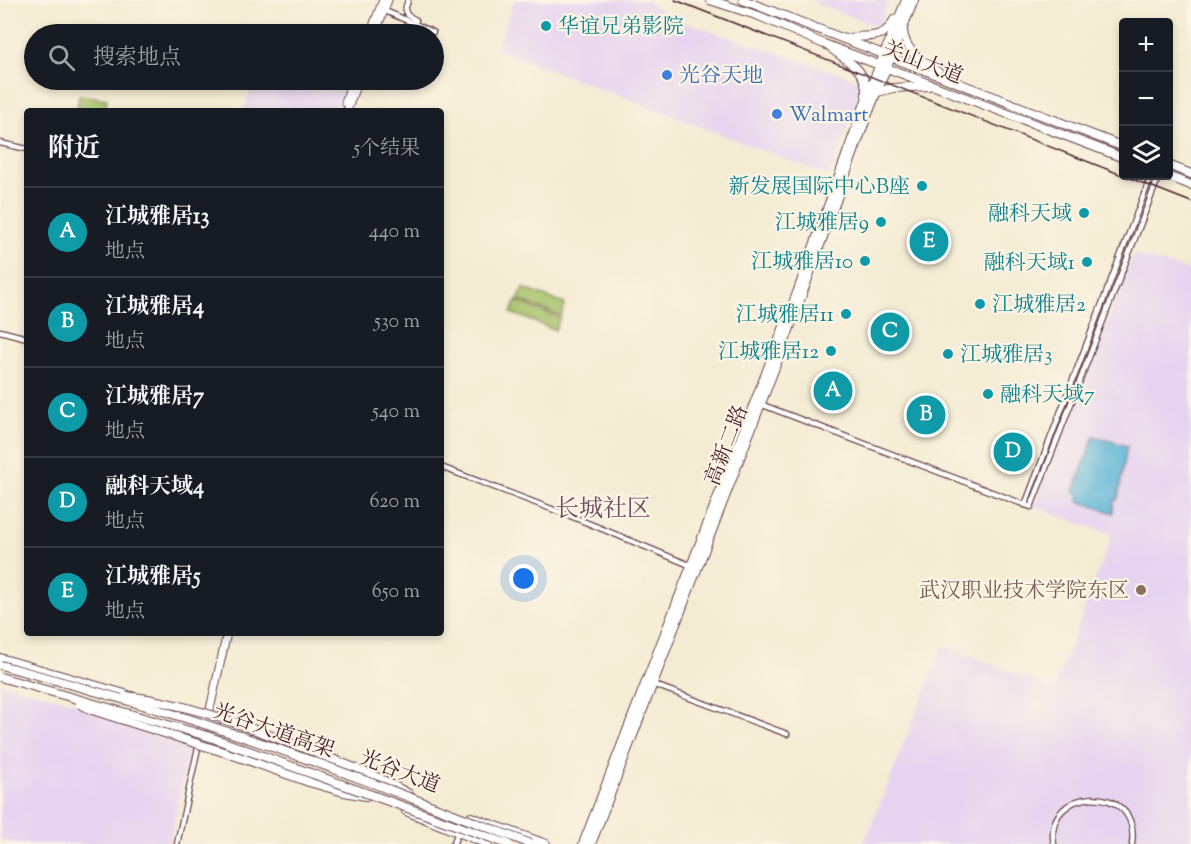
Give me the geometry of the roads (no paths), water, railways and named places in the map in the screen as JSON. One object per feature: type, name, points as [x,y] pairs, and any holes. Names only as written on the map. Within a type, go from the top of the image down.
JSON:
[{"type":"highway","name":"光谷大道高架","points":[[0,665],[105,693],[222,730],[531,844]]},
{"type":"highway","name":"光谷大道高架","points":[[0,677],[207,736],[508,844]]},
{"type":"highway","points":[[58,693],[92,710],[309,782],[369,796]]},
{"type":"highway","points":[[105,693],[150,698],[240,725],[315,752],[378,778],[409,794]]},
{"type":"main road","points":[[378,24],[383,0]]},
{"type":"main road","points":[[375,24],[388,0]]},
{"type":"main road","name":"关山大道","points":[[710,0],[777,23],[824,45],[1119,156]]},
{"type":"main road","name":"关山大道","points":[[743,0],[1119,145]]},
{"type":"main road","points":[[846,39],[857,35],[879,35],[885,32],[905,0]]},
{"type":"main road","points":[[888,56],[905,0]]},
{"type":"main road","points":[[883,66],[903,29],[914,0]]},
{"type":"main road","points":[[903,29],[903,38],[916,56],[946,78]]},
{"type":"main road","points":[[824,45],[852,63],[863,75],[866,87],[865,106]]},
{"type":"main road","name":"高新二路","points":[[585,843],[758,403],[877,92],[883,66]]},
{"type":"main road","name":"高新二路","points":[[758,403],[865,106],[883,66]]},
{"type":"main road","points":[[877,92],[893,88],[932,86]]},
{"type":"main road","points":[[346,108],[350,90]]},
{"type":"main road","points":[[346,108],[354,90]]},
{"type":"main road","points":[[1173,167],[1191,174]]},
{"type":"main road","points":[[1173,178],[1191,185]]},
{"type":"main road","name":"高新二路","points":[[585,843],[652,684],[695,567]]},
{"type":"main road","points":[[201,731],[224,636]]},
{"type":"main road","name":"光谷大道","points":[[0,658],[206,717],[546,844]]},
{"type":"main road","name":"光谷大道","points":[[0,677],[201,731],[488,844]]},
{"type":"street","points":[[408,0],[406,15],[416,20],[414,24]]},
{"type":"street","points":[[382,9],[412,24]]},
{"type":"street","points":[[0,143],[24,148]]},
{"type":"street","points":[[1024,504],[1149,180]]},
{"type":"street","points":[[758,403],[1031,507],[1157,180]]},
{"type":"street","points":[[0,331],[24,337]]},
{"type":"street","points":[[444,468],[695,567]]},
{"type":"street","points":[[652,684],[788,734]]},
{"type":"street","points":[[177,844],[201,731]]},
{"type":"street","points":[[1054,844],[1055,826],[1060,814],[1070,804],[1083,798],[1096,797],[1109,800],[1120,807],[1128,817],[1132,829],[1132,844]]},
{"type":"street","points":[[453,844],[458,833]]},
{"type":"water","points":[[1094,436],[1127,446],[1118,499],[1114,501],[1113,513],[1078,501],[1078,495],[1074,491]]},
{"type":"tram line","points":[[675,0],[1191,202]]},
{"type":"place","name":"华谊兄弟影院","points":[[546,26]]},
{"type":"place","name":"光谷天地","points":[[667,75]]},
{"type":"place","name":"Walmart","points":[[777,114]]},
{"type":"place","name":"新发展国际中心B座","points":[[922,186]]},
{"type":"place","name":"融科天域","points":[[1084,213]]},
{"type":"place","name":"江城雅居9","points":[[881,222]]},
{"type":"place","name":"江城雅居5","points":[[929,242]]},
{"type":"place","name":"江城雅居10","points":[[865,261]]},
{"type":"place","name":"融科天域1","points":[[1087,262]]},
{"type":"place","name":"江城雅居2","points":[[980,304]]},
{"type":"place","name":"江城雅居11","points":[[846,314]]},
{"type":"place","name":"江城雅居7","points":[[890,332]]},
{"type":"place","name":"江城雅居12","points":[[831,351]]},
{"type":"place","name":"江城雅居3","points":[[948,354]]},
{"type":"place","name":"江城雅居13","points":[[833,391]]},
{"type":"place","name":"融科天域7","points":[[988,394]]},
{"type":"place","name":"江城雅居4","points":[[926,415]]},
{"type":"place","name":"融科天域4","points":[[1013,452]]},
{"type":"place","name":"武汉职业技术学院东区","points":[[1141,590]]},
{"type":"district","name":"长城社区","points":[[603,508]]}]
